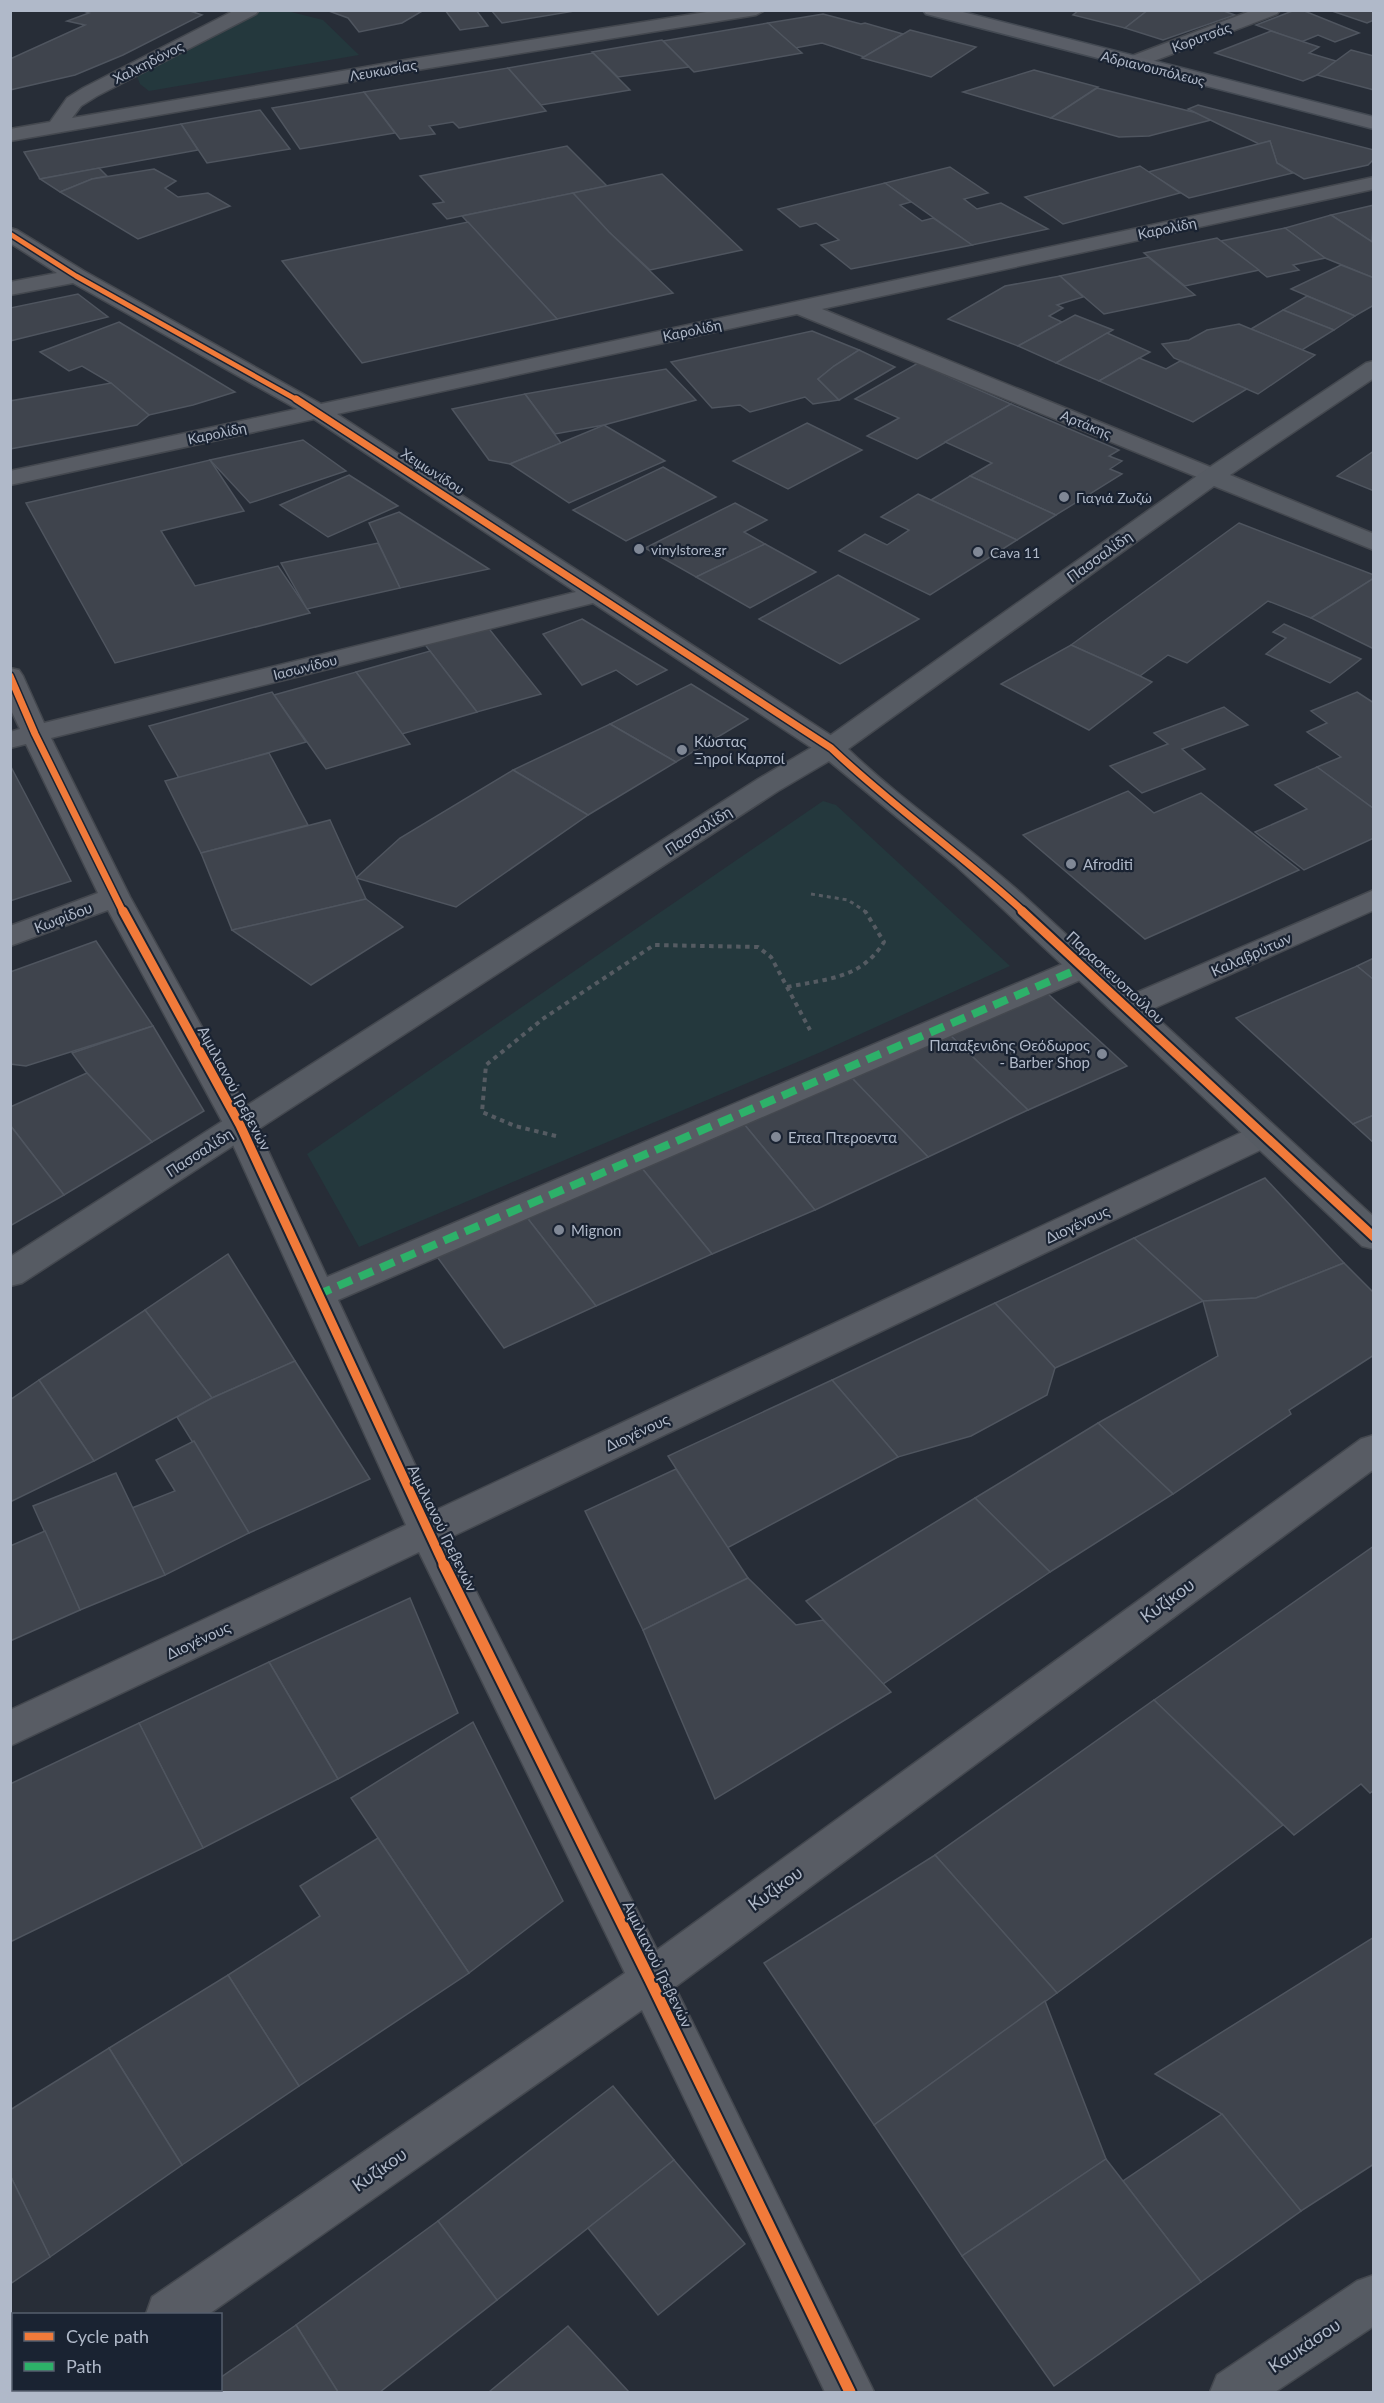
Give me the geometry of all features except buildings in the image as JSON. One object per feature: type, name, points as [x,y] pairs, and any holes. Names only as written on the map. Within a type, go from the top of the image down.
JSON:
[{"type":"main road","name":"Αδριανουπόλεως","points":[[932,10],[1131,63],[1374,123]]},
{"type":"main road","name":"Πασσαλίδη","points":[[10,1274],[768,785],[831,748],[1212,476],[1374,368]]},
{"type":"main road","name":"Αρτάκης","points":[[1212,476],[1374,543]]},
{"type":"main road","name":"Παρασκευοπούλου","points":[[831,748],[855,771],[965,859],[1374,1237]]},
{"type":"main road","name":"Καυκάσου","points":[[1234,2392],[1374,2298]]},
{"type":"street","name":"Λευκωσίας","points":[[10,135],[417,64],[756,10]]},
{"type":"street","name":"Κορυτσάς","points":[[1131,63],[1271,10]]},
{"type":"street","name":"Χαλκηδόνος","points":[[56,127],[74,102],[238,12]]},
{"type":"street","name":"Καρολίδη","points":[[10,478],[1374,183]]},
{"type":"street","name":"Χειμωνίδου","points":[[10,234],[76,276],[317,411],[831,748]]},
{"type":"street","points":[[10,289],[76,276]]},
{"type":"street","name":"Αρτάκης","points":[[798,308],[1212,476]]},
{"type":"street","name":"Ιασωνίδου","points":[[23,737],[598,594]]},
{"type":"street","name":"Αιμιλιανού Γρεβενών","points":[[10,676],[23,737],[115,897],[240,1125],[427,1531],[650,1980],[850,2392]]},
{"type":"street","name":"Κωφίδου","points":[[10,937],[115,897]]},
{"type":"street","name":"Καλαβρύτων","points":[[1128,1008],[1374,899]]},
{"type":"street","points":[[317,1295],[1083,967]]},
{"type":"street","name":"Διογένους","points":[[10,1729],[1264,1135]]},
{"type":"street","name":"Κυζίκου","points":[[170,2313],[650,1980],[1374,1449]]},
{"type":"path","points":[[787,987],[849,974],[866,967],[878,955],[884,942],[872,916],[860,906],[831,895],[811,894]]},
{"type":"path","points":[[606,1172],[575,1141],[515,1126],[482,1112],[486,1065],[544,1018],[654,945],[758,947],[771,957],[811,1033]]},
{"type":"green space","points":[[261,11],[287,11],[323,20],[359,55],[149,91],[140,84],[136,74]]},
{"type":"green space","points":[[823,801],[836,805],[1010,966],[821,1052],[359,1247],[307,1154]]},
{"type":"marked path","points":[[317,1295],[1083,967]]},
{"type":"cycle path","points":[[10,234],[76,276],[317,411],[831,748],[855,771],[965,859],[1012,901],[1374,1237]]},
{"type":"cycle path","points":[[10,676],[35,734],[115,897],[240,1125],[427,1531],[650,1980],[850,2392]]},
{"type":"place","name":"Γιαγιά Ζωζώ","points":[[1064,497]]},
{"type":"place","name":"vinylstore.gr","points":[[639,549]]},
{"type":"place","name":"Cava 11","points":[[978,552]]},
{"type":"place","name":"Κώστας Ξηροί Καρποί","points":[[682,750]]},
{"type":"place","name":"Afroditi","points":[[1071,864]]},
{"type":"place","name":"Παπαξενιδης Θεόδωρος - Barber Shop","points":[[1102,1054]]},
{"type":"place","name":"Επεα Πτεροεντα","points":[[776,1137]]},
{"type":"place","name":"Mignon","points":[[559,1230]]}]
